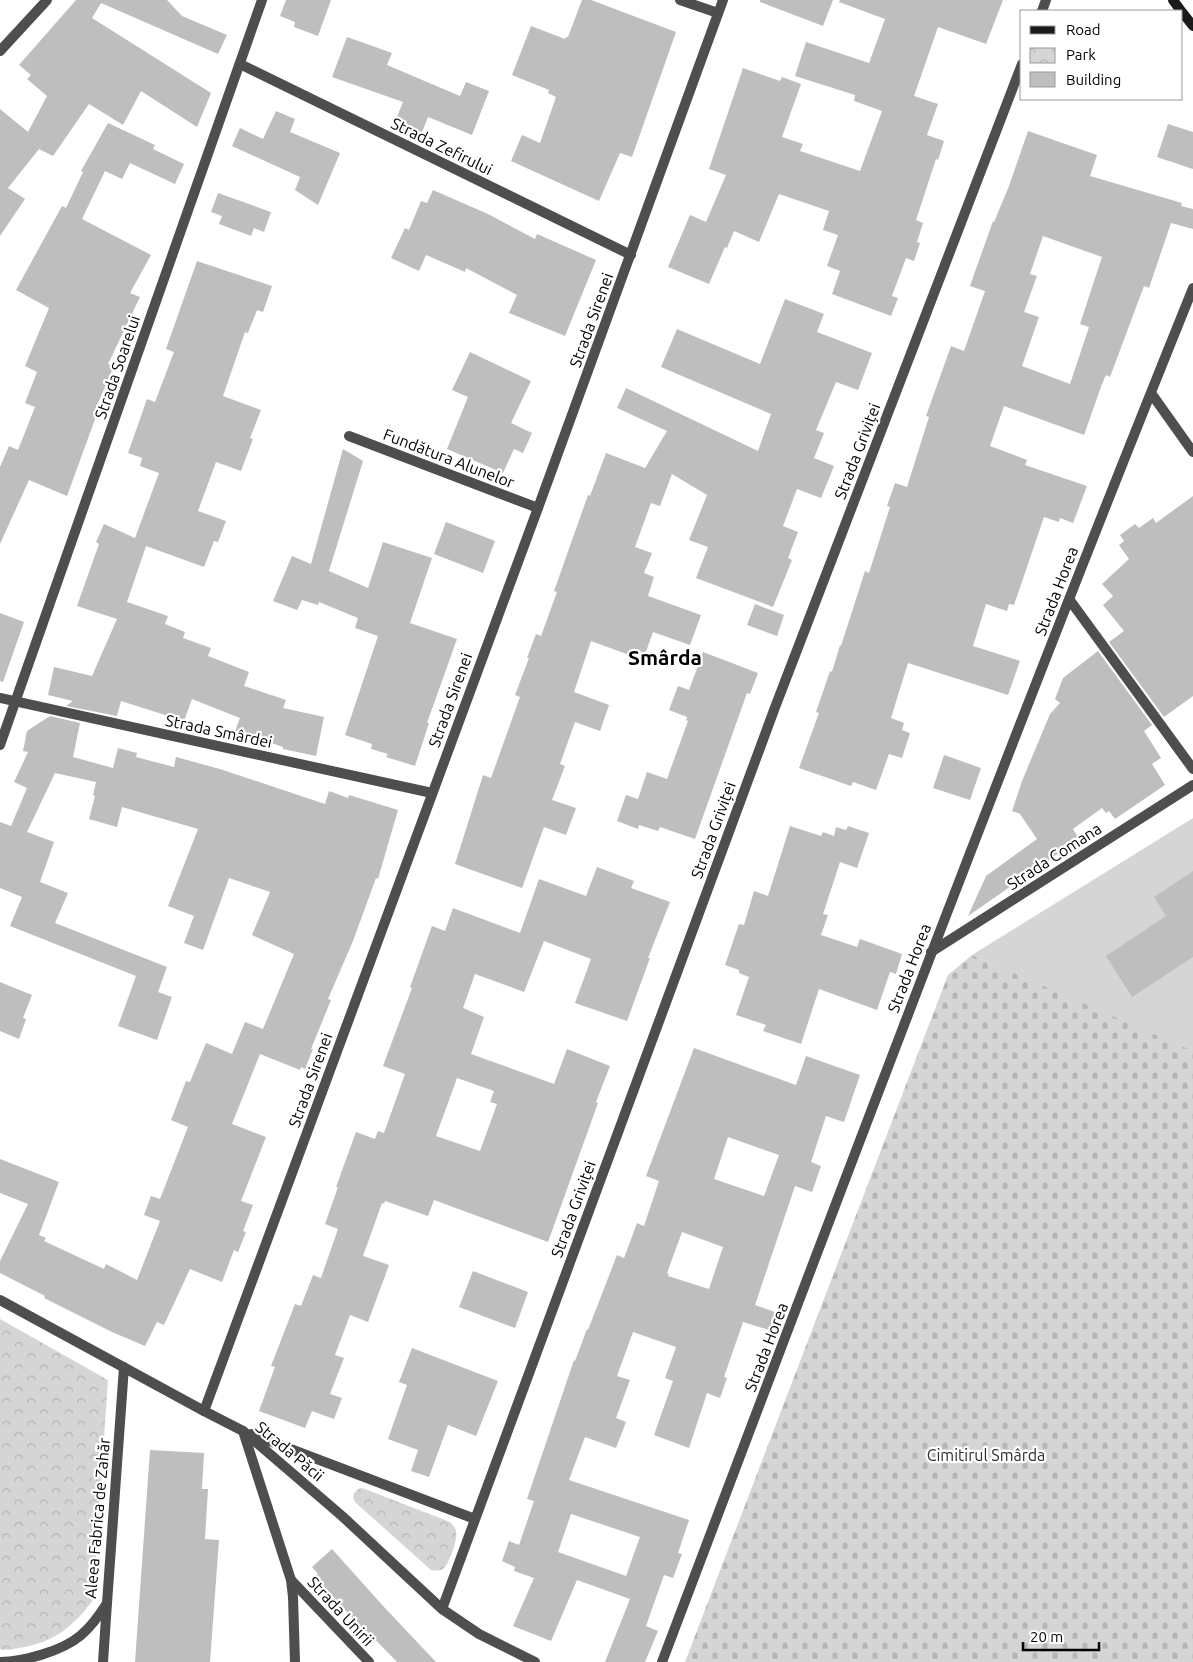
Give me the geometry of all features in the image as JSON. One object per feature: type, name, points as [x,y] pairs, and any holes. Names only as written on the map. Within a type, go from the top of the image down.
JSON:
[{"type":"main road","points":[[1183,13],[1193,26]]},
{"type":"street","points":[[0,51],[47,0]]},
{"type":"street","name":"Strada Soarelui","points":[[0,745],[262,0]]},
{"type":"street","points":[[680,0],[718,13]]},
{"type":"street","name":"Strada Sirenei","points":[[204,1410],[538,508],[723,0]]},
{"type":"street","name":"Strada Zefirului","points":[[240,64],[631,255]]},
{"type":"street","name":"Strada Griviței","points":[[442,1609],[770,719],[1020,69]]},
{"type":"street","name":"Strada Horea","points":[[662,1662],[931,952],[1193,288]]},
{"type":"street","points":[[1151,393],[1193,452]]},
{"type":"street","name":"Fundătura Alunelor","points":[[348,436],[538,508]]},
{"type":"street","points":[[1069,600],[1193,769]]},
{"type":"street","name":"Strada Smârdei","points":[[0,698],[432,794]]},
{"type":"street","name":"Strada Comana","points":[[931,952],[1193,785]]},
{"type":"street","name":"Strada Păcii","points":[[0,1300],[243,1431],[342,1516],[442,1609],[479,1634],[536,1662]]},
{"type":"street","name":"Aleea Fabrica de Zahăr","points":[[0,1662],[32,1658],[79,1638],[94,1623],[107,1604],[124,1367]]},
{"type":"street","points":[[243,1431],[475,1519]]},
{"type":"street","points":[[243,1431],[291,1580],[296,1662]]},
{"type":"street","name":"Strada Unirii","points":[[291,1580],[368,1662]]},
{"type":"street","points":[[103,1662],[107,1604]]},
{"type":"green space","points":[[1193,818],[1193,1052],[972,955]]},
{"type":"green space","name":"Cimitirul Smârda","points":[[972,955],[1193,1051],[1193,1662],[685,1662],[948,975]]},
{"type":"green space","points":[[0,1319],[108,1380],[93,1600],[74,1622],[55,1636],[32,1645],[4,1650],[0,1649]]},
{"type":"green space","points":[[360,1488],[450,1522],[456,1531],[456,1540],[445,1567],[436,1571],[431,1570],[356,1503],[354,1495]]},
{"type":"building","points":[[76,0],[167,0],[182,16],[227,35],[218,54],[101,3],[92,18],[211,93],[197,127],[141,91],[123,125],[89,104],[53,156],[39,149],[8,188],[25,199],[0,236],[0,109],[28,132],[47,96],[27,79],[31,75],[19,65]]},
{"type":"building","points":[[286,0],[331,0],[318,36],[294,27],[295,22],[280,16]]},
{"type":"building","points":[[582,0],[591,0],[676,32],[632,157],[620,153],[599,201],[511,161],[522,135],[540,143],[556,97],[548,93],[549,90],[512,75],[531,26],[565,39],[568,37]]},
{"type":"building","points":[[760,0],[833,0],[823,26],[760,2]]},
{"type":"building","points":[[840,0],[1003,0],[986,44],[938,27],[914,96],[938,104],[927,135],[944,141],[938,160],[936,159],[916,220],[923,223],[917,242],[920,243],[914,261],[906,258],[892,296],[898,298],[891,316],[832,294],[840,271],[827,266],[838,235],[823,230],[829,211],[779,194],[759,242],[734,231],[709,284],[668,267],[690,215],[706,222],[726,175],[709,169],[743,68],[780,81],[782,77],[801,84],[782,137],[803,144],[800,151],[860,171],[882,111],[854,101],[855,95],[795,76],[806,42],[869,63],[885,19],[839,2]]},
{"type":"building","points":[[347,37],[392,53],[387,65],[460,96],[466,82],[489,91],[472,135],[428,117],[419,140],[392,129],[403,102],[332,77]]},
{"type":"building","points":[[276,111],[295,119],[290,132],[340,153],[318,205],[295,190],[300,177],[232,146],[240,128],[263,139]]},
{"type":"building","points":[[108,123],[155,145],[153,149],[184,164],[175,184],[130,163],[122,179],[105,171],[82,219],[151,255],[130,293],[140,297],[108,364],[114,366],[95,410],[98,411],[67,496],[29,480],[0,544],[0,467],[9,446],[18,450],[35,407],[25,403],[37,372],[25,366],[49,308],[16,290],[62,206],[66,208],[83,172],[81,171]]},
{"type":"building","points":[[1168,124],[1193,132],[1193,169],[1157,157]]},
{"type":"building","points":[[1028,131],[1097,155],[1090,176],[1182,203],[1181,206],[1193,209],[1193,229],[1171,223],[1149,288],[1144,286],[1110,377],[1106,375],[1084,435],[1004,406],[990,446],[1027,460],[1025,465],[1087,486],[1073,523],[1060,518],[1059,522],[1044,517],[1014,605],[1009,604],[1007,611],[986,604],[973,646],[1020,661],[1008,695],[908,663],[891,718],[904,723],[902,730],[910,733],[902,758],[889,754],[876,790],[853,782],[851,786],[799,768],[819,713],[816,712],[830,671],[832,672],[865,571],[869,573],[890,507],[887,506],[895,483],[907,487],[929,417],[926,416],[951,346],[964,351],[985,291],[970,286],[993,221],[1009,186]],"holes":[[[1043,236],[1102,257],[1080,324],[1089,327],[1070,384],[1022,366],[1039,317],[1024,312],[1037,276],[1030,274]]]},
{"type":"building","points":[[433,190],[488,214],[535,239],[537,234],[596,260],[565,336],[509,313],[517,295],[466,268],[465,272],[426,255],[419,271],[391,258],[405,228],[409,230],[421,201],[427,203]]},
{"type":"building","points":[[218,193],[271,212],[264,232],[254,228],[251,236],[219,224],[222,216],[211,212]]},
{"type":"building","points":[[197,261],[272,286],[263,312],[257,310],[248,333],[245,332],[223,396],[261,410],[250,438],[253,439],[241,471],[216,462],[198,511],[226,521],[218,542],[214,541],[204,567],[146,546],[127,602],[168,616],[165,624],[185,632],[183,638],[211,648],[208,656],[249,672],[244,686],[286,700],[283,708],[324,717],[316,756],[283,749],[283,747],[235,731],[240,718],[192,699],[184,721],[121,701],[117,716],[66,706],[73,701],[48,695],[54,667],[92,676],[117,619],[77,606],[99,544],[96,542],[104,524],[135,538],[159,473],[140,466],[142,458],[128,453],[147,399],[155,402],[174,352],[166,349]]},
{"type":"building","points":[[785,299],[824,314],[817,332],[872,353],[858,390],[836,382],[816,430],[824,433],[814,458],[834,466],[821,498],[797,489],[783,526],[798,532],[788,558],[792,560],[773,607],[696,578],[708,547],[689,540],[707,495],[672,474],[660,506],[651,503],[635,547],[652,553],[644,573],[654,577],[648,596],[701,615],[690,645],[653,632],[643,660],[591,641],[574,692],[609,705],[600,731],[575,722],[560,764],[565,766],[552,800],[576,808],[566,835],[544,827],[522,888],[455,864],[483,775],[491,778],[520,697],[515,695],[529,658],[527,658],[536,634],[541,636],[557,592],[554,591],[588,495],[590,496],[606,453],[645,468],[667,431],[617,408],[626,388],[758,451],[771,414],[661,367],[677,329],[760,364]]},
{"type":"building","points":[[470,352],[531,381],[511,423],[532,433],[523,453],[514,449],[503,473],[447,449],[468,397],[452,390]]},
{"type":"building","points":[[343,449],[363,461],[329,571],[368,588],[383,542],[432,558],[410,623],[457,639],[427,723],[429,723],[415,766],[386,757],[388,754],[371,749],[372,744],[345,735],[378,636],[355,628],[358,618],[319,602],[318,605],[302,600],[297,610],[273,601],[292,556],[311,564]]},
{"type":"building","points":[[1193,496],[1193,696],[1164,717],[1109,642],[1124,631],[1103,605],[1113,596],[1102,584],[1129,559],[1119,545],[1124,541],[1120,535],[1135,524],[1139,528],[1153,518],[1156,523]]},
{"type":"building","points":[[446,522],[495,541],[483,573],[434,554]]},
{"type":"building","points":[[755,604],[784,615],[777,636],[747,625]]},
{"type":"building","points":[[0,613],[24,622],[3,682],[0,681]]},
{"type":"building","points":[[1098,651],[1152,725],[1144,731],[1161,758],[1152,764],[1165,785],[1115,819],[1109,811],[1106,813],[1102,808],[1073,829],[1079,839],[968,916],[986,876],[1037,839],[1020,814],[1012,811],[1022,781],[1050,714],[1060,703],[1055,699],[1063,678]]},
{"type":"building","points":[[703,652],[758,673],[750,694],[747,693],[695,839],[660,827],[658,831],[639,825],[638,829],[617,821],[626,795],[638,799],[647,772],[667,779],[688,721],[686,720],[687,717],[669,710],[678,686],[689,690]]},
{"type":"building","points":[[50,716],[80,723],[73,757],[113,768],[118,748],[137,753],[136,757],[174,767],[176,757],[220,769],[325,804],[329,791],[348,798],[349,795],[398,810],[378,879],[376,878],[353,941],[328,999],[331,1000],[305,1069],[301,1067],[300,1070],[260,1054],[232,1124],[266,1137],[241,1201],[253,1205],[243,1231],[246,1232],[238,1252],[234,1250],[222,1282],[190,1269],[164,1325],[157,1322],[145,1346],[112,1332],[44,1298],[45,1296],[0,1273],[0,1261],[28,1204],[0,1193],[0,1159],[59,1182],[39,1235],[46,1238],[44,1241],[104,1269],[106,1264],[137,1280],[160,1221],[144,1215],[151,1196],[160,1199],[188,1127],[171,1120],[186,1081],[190,1082],[206,1043],[232,1054],[245,1022],[263,1029],[294,954],[252,935],[270,892],[229,878],[203,950],[184,943],[194,916],[168,906],[198,829],[122,807],[117,827],[89,819],[95,796],[93,795],[96,782],[55,773],[27,832],[54,842],[40,882],[68,893],[55,923],[167,967],[158,992],[172,997],[157,1040],[118,1026],[136,976],[10,926],[22,897],[0,888],[0,822],[11,826],[27,788],[14,782],[28,752],[23,751],[27,731]]},
{"type":"building","points":[[944,755],[981,768],[970,800],[933,788]]},
{"type":"building","points":[[790,826],[821,836],[823,832],[834,836],[836,827],[846,830],[848,826],[869,833],[857,868],[840,862],[823,914],[828,915],[821,935],[857,947],[860,939],[902,954],[896,974],[890,972],[877,1010],[819,989],[801,1044],[763,1031],[766,1025],[736,1015],[749,977],[739,973],[739,970],[725,965],[739,924],[744,925],[754,891],[768,896]]},
{"type":"building","points":[[597,867],[634,881],[631,888],[670,902],[648,958],[650,958],[627,1021],[575,1003],[591,959],[544,941],[524,992],[475,974],[463,1008],[484,1017],[471,1054],[554,1084],[567,1049],[610,1066],[548,1242],[434,1200],[428,1216],[385,1201],[384,1204],[382,1203],[363,1256],[389,1265],[368,1322],[350,1315],[335,1355],[344,1358],[330,1394],[342,1398],[334,1419],[312,1411],[305,1428],[259,1411],[275,1367],[271,1366],[295,1304],[301,1306],[313,1275],[321,1278],[338,1229],[325,1224],[356,1132],[375,1139],[378,1131],[384,1133],[405,1074],[383,1066],[412,988],[410,987],[432,926],[445,931],[453,908],[520,933],[539,879],[586,896]],"holes":[[[457,1078],[494,1091],[490,1102],[497,1104],[480,1151],[436,1136]]]},
{"type":"building","points":[[1193,871],[1193,957],[1132,997],[1106,956],[1166,916],[1154,897]]},
{"type":"building","points":[[0,982],[32,995],[23,1018],[26,1019],[19,1039],[0,1031]]},
{"type":"building","points":[[694,1048],[796,1085],[806,1056],[860,1075],[844,1122],[826,1116],[811,1162],[821,1166],[812,1192],[795,1186],[755,1305],[775,1312],[769,1330],[743,1322],[724,1377],[727,1378],[720,1398],[707,1393],[689,1448],[654,1435],[673,1381],[665,1378],[676,1347],[633,1332],[617,1376],[630,1380],[616,1418],[626,1422],[616,1448],[585,1437],[569,1480],[689,1520],[678,1553],[682,1554],[673,1578],[664,1575],[646,1626],[658,1631],[645,1662],[605,1662],[630,1599],[577,1580],[551,1641],[513,1626],[534,1578],[514,1571],[515,1567],[502,1561],[509,1541],[519,1545],[534,1501],[527,1499],[574,1360],[588,1330],[617,1255],[624,1258],[637,1223],[644,1226],[659,1181],[646,1176]],"holes":[[[728,1137],[779,1155],[764,1196],[714,1179]],[[682,1232],[723,1247],[709,1289],[668,1276],[669,1274],[667,1273]],[[571,1514],[640,1537],[626,1576],[558,1552]]]},
{"type":"building","points":[[473,1271],[528,1292],[515,1328],[459,1307]]},
{"type":"building","points":[[412,1348],[498,1381],[476,1436],[448,1425],[429,1477],[411,1471],[418,1450],[388,1439],[407,1385],[399,1382]]},
{"type":"building","points":[[150,1450],[204,1453],[202,1489],[208,1489],[205,1539],[219,1540],[210,1662],[135,1662]]},
{"type":"building","points":[[332,1549],[436,1662],[397,1662],[363,1627],[361,1628],[315,1576],[318,1574],[312,1567]]},
{"type":"district","name":"Smârda","points":[[665,657]]}]
